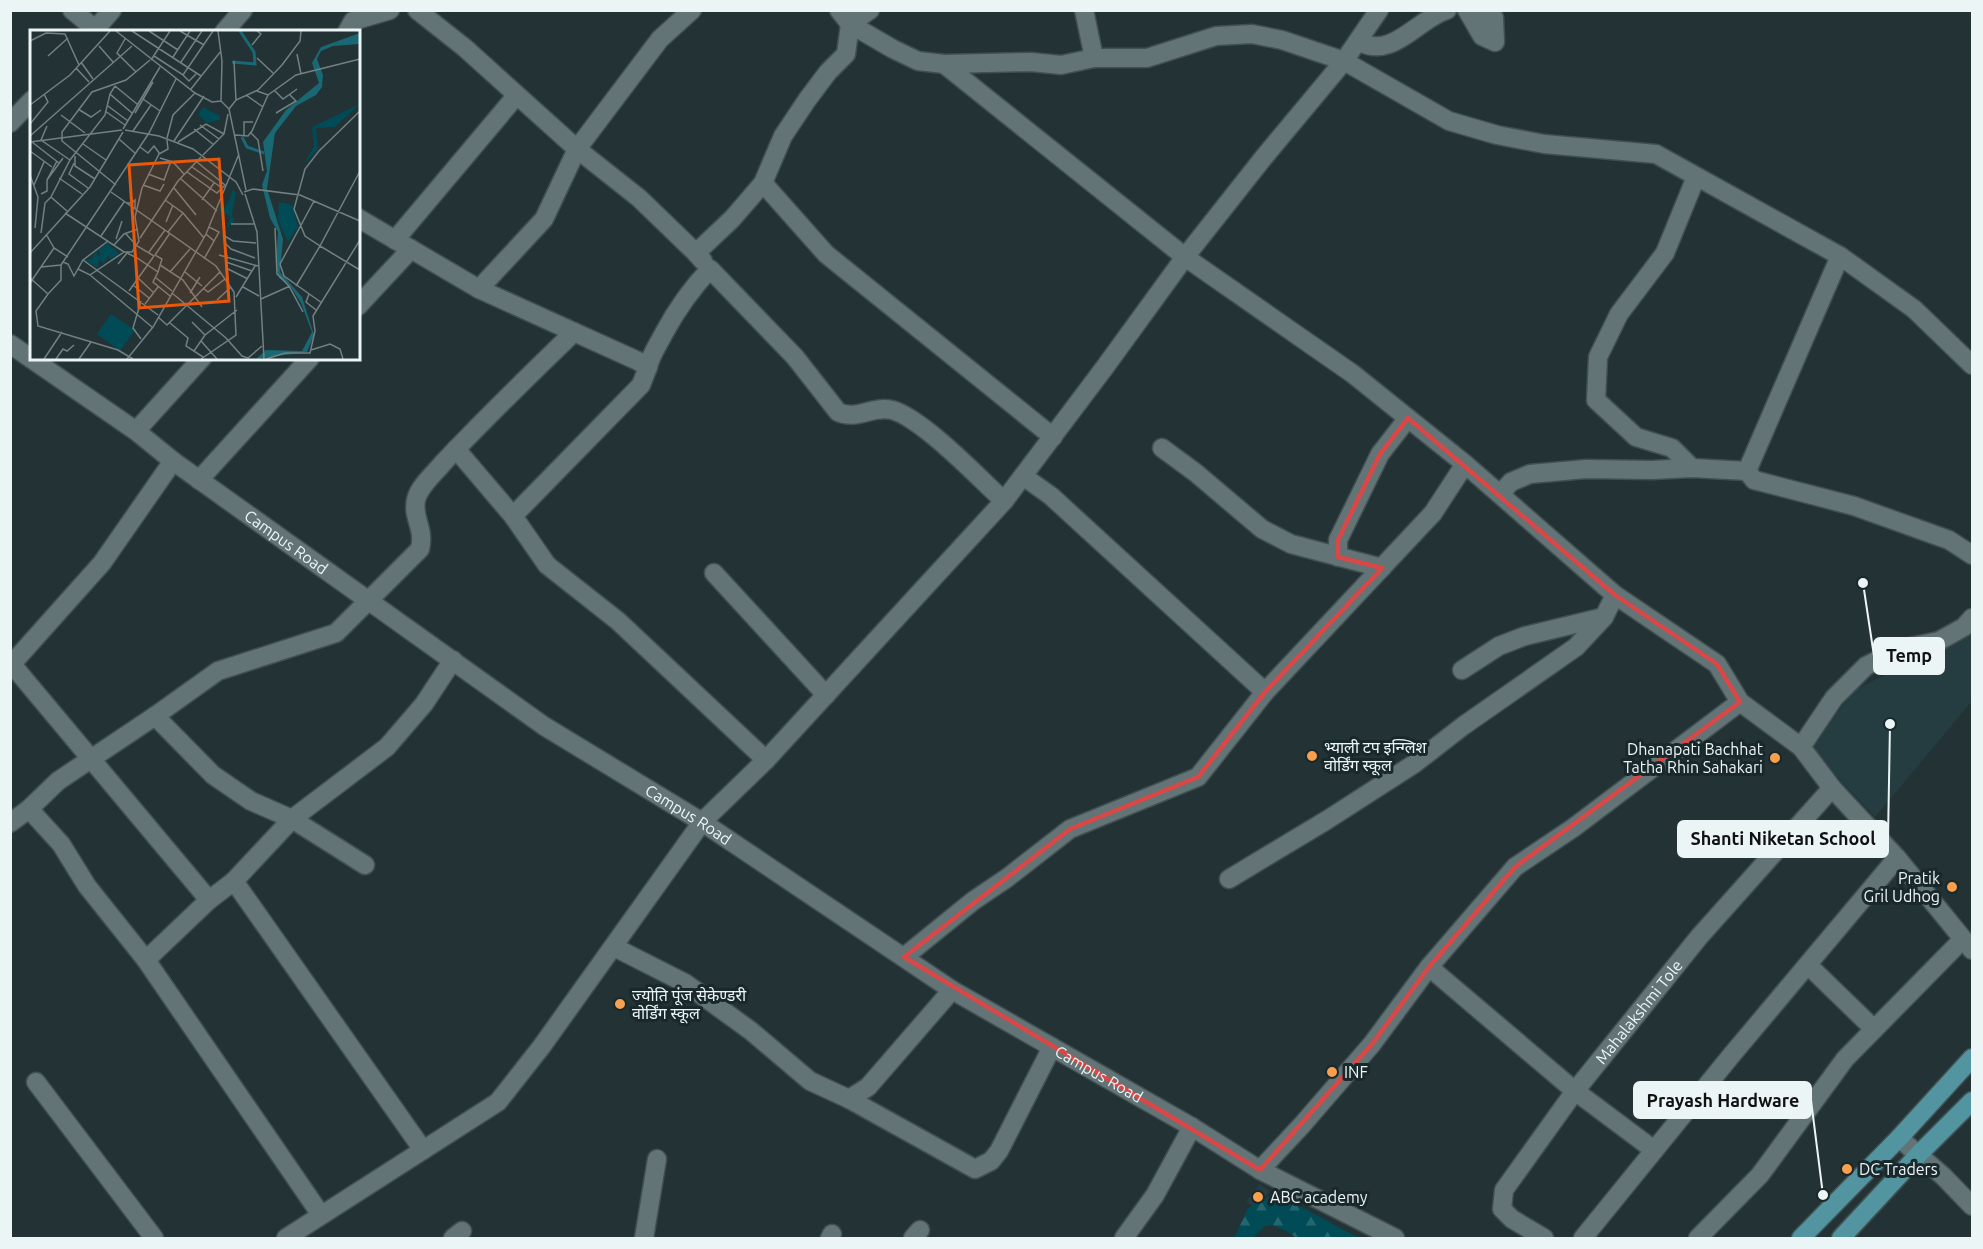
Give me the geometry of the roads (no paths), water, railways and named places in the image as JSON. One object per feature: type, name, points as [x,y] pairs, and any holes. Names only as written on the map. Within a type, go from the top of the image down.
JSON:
[{"type":"main road","points":[[1801,1239],[1899,1138],[1972,1058]]},
{"type":"main road","points":[[1841,1239],[1918,1155],[1972,1101]]},
{"type":"street","points":[[72,10],[94,30],[112,10]]},
{"type":"street","points":[[226,30],[243,10]]},
{"type":"street","points":[[348,30],[353,21],[390,10]]},
{"type":"street","points":[[417,10],[465,48],[577,149],[639,198],[696,253],[795,357],[838,412],[847,416],[877,409],[892,410],[913,420],[1004,501]]},
{"type":"street","points":[[479,289],[544,219],[577,149],[660,39],[692,10]]},
{"type":"street","points":[[844,17],[870,10]]},
{"type":"street","points":[[1084,10],[1094,58]]},
{"type":"street","points":[[286,1239],[498,1102],[542,1046],[702,822],[766,760],[1004,501],[1185,257],[1344,61],[1379,10]]},
{"type":"street","points":[[1358,40],[1366,45],[1389,45],[1447,10]]},
{"type":"street","points":[[1467,10],[1482,36],[1495,42],[1494,18],[1479,10]]},
{"type":"street","points":[[696,253],[732,219],[763,183],[783,136],[828,72],[846,54],[844,17]]},
{"type":"street","points":[[844,17],[893,49],[918,61],[944,64],[1031,62],[1061,65],[1094,58],[1147,58],[1216,36],[1252,34],[1282,39],[1344,61],[1449,121],[1497,135],[1545,144],[1656,154],[1840,256],[1914,309],[1972,365]]},
{"type":"street","points":[[944,64],[1185,257],[1353,374],[1465,464],[1616,595],[1717,664],[1740,702],[1801,747],[1832,788],[1897,858],[1968,945],[1874,1029],[1845,1059],[1760,1175],[1698,1239]]},
{"type":"street","points":[[360,303],[516,96]]},
{"type":"street","points":[[10,123],[30,102]]},
{"type":"street","points":[[1692,468],[1672,448],[1636,437],[1596,400],[1598,357],[1619,314],[1665,253],[1696,177]]},
{"type":"street","points":[[763,183],[826,254],[1053,437]]},
{"type":"street","points":[[360,219],[479,289],[648,367]]},
{"type":"street","points":[[1747,471],[1840,256]]},
{"type":"street","points":[[513,516],[641,385],[652,352],[674,313],[694,285],[710,269]]},
{"type":"street","points":[[10,823],[29,809],[58,781],[155,716],[218,670],[336,633],[420,549],[422,533],[415,512],[416,498],[421,488],[456,449],[574,332]]},
{"type":"street","name":"Campus Road","points":[[10,344],[30,358]]},
{"type":"street","name":"Campus Road","points":[[33,360],[136,431],[199,480],[544,726],[702,822],[952,990],[1192,1126],[1260,1170],[1395,1239]]},
{"type":"street","points":[[136,431],[200,360]]},
{"type":"street","points":[[199,480],[308,360]]},
{"type":"street","points":[[1338,557],[1338,540],[1380,454],[1408,418]]},
{"type":"street","points":[[1162,448],[1196,473],[1262,529],[1291,544],[1382,568]]},
{"type":"street","points":[[456,449],[513,516],[547,565],[618,621],[766,760]]},
{"type":"street","points":[[173,461],[102,563],[11,664],[209,900]]},
{"type":"street","points":[[904,957],[973,901],[1007,879],[1070,829],[1198,777],[1265,692],[1433,513],[1465,464]]},
{"type":"street","points":[[1500,494],[1511,482],[1530,474],[1586,469],[1692,468],[1747,471],[1754,480],[1854,506],[1949,540],[1972,555]]},
{"type":"street","points":[[1023,476],[1052,496],[1265,692]]},
{"type":"street","points":[[714,573],[826,695]]},
{"type":"street","points":[[1229,879],[1327,820],[1413,764],[1576,647],[1604,617],[1616,595]]},
{"type":"street","points":[[1462,670],[1499,646],[1525,636],[1604,617]]},
{"type":"street","points":[[1801,747],[1834,699],[1866,666],[1900,650],[1940,641],[1964,627],[1972,618]]},
{"type":"street","points":[[146,960],[209,900],[234,881],[292,819],[387,747],[424,704],[453,660]]},
{"type":"street","points":[[1260,1170],[1372,1044],[1429,967],[1515,867],[1573,828],[1740,702]]},
{"type":"street","points":[[155,716],[213,775],[251,801],[292,819],[365,865]]},
{"type":"street","name":"Mahalakshmi Tole","points":[[1544,1239],[1512,1219],[1502,1209],[1504,1190],[1575,1091],[1699,938],[1832,788]]},
{"type":"street","points":[[29,809],[61,844],[87,886],[146,960],[321,1215]]},
{"type":"street","points":[[1583,1239],[1654,1150],[1897,858]]},
{"type":"street","points":[[234,881],[423,1150]]},
{"type":"street","points":[[614,946],[685,982],[751,1031],[810,1081],[849,1099],[975,1169],[991,1161],[999,1151],[1052,1047]]},
{"type":"street","points":[[1808,965],[1874,1029]]},
{"type":"street","points":[[1429,967],[1575,1091],[1654,1150]]},
{"type":"street","points":[[849,1099],[868,1087],[952,990]]},
{"type":"street","points":[[36,1082],[154,1239]]},
{"type":"street","points":[[1124,1239],[1155,1195],[1192,1126]]},
{"type":"street","points":[[1899,1138],[1943,1176],[1972,1206]]},
{"type":"street","points":[[644,1239],[657,1159]]},
{"type":"place","name":"Temp","points":[[1863,583]]},
{"type":"place","name":"Shanti Niketan School","points":[[1890,724]]},
{"type":"place","name":"भ्याली टप इन्ग्लिश वोर्डिंग स्कूल","points":[[1312,756]]},
{"type":"place","name":"Dhanapati Bachhat Tatha Rhin Sahakari","points":[[1775,758]]},
{"type":"place","name":"Pratik Gril Udhog","points":[[1952,887]]},
{"type":"place","name":"ज्योति पूंज सेकेण्डरी वोर्डिंग स्कूल","points":[[620,1004]]},
{"type":"place","name":"INF","points":[[1332,1072]]},
{"type":"place","name":"DC Traders","points":[[1847,1169]]},
{"type":"place","name":"Prayash Hardware","points":[[1823,1195]]},
{"type":"place","name":"ABC academy","points":[[1258,1197]]}]
